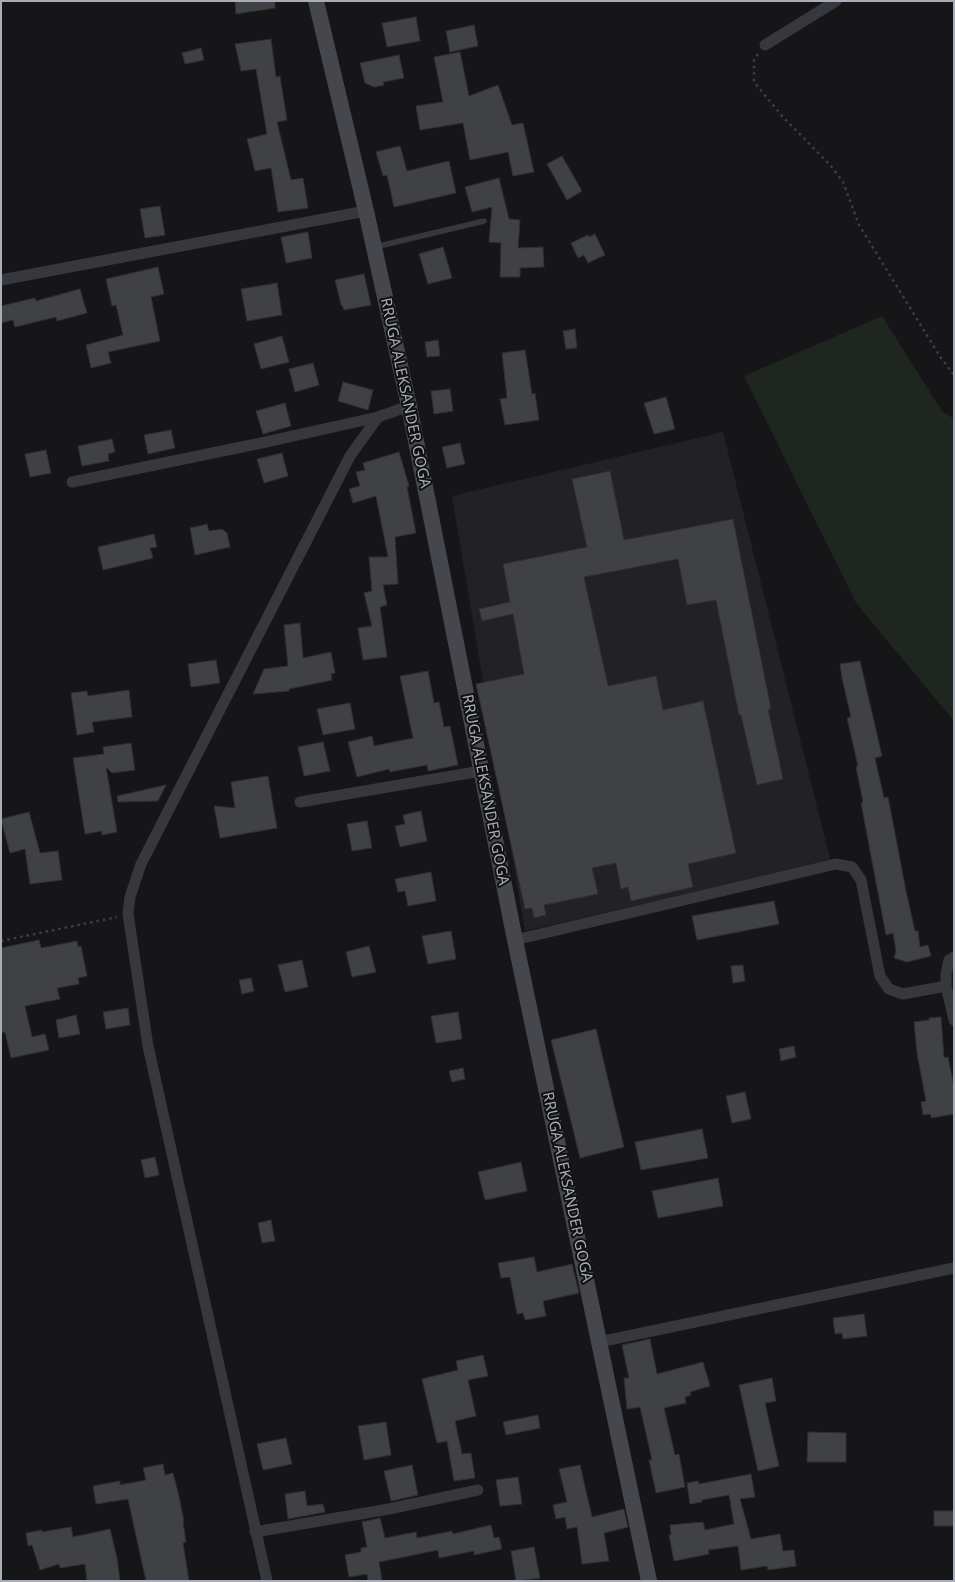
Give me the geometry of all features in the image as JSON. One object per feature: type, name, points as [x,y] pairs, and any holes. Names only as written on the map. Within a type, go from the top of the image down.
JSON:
[{"type":"main road","name":"RRUGA ALEKSANDER GOGA","points":[[316,1],[366,211],[409,406],[515,940],[650,1581]]},
{"type":"street","points":[[765,45],[836,1]]},
{"type":"street","points":[[1,280],[366,211]]},
{"type":"street","points":[[72,482],[378,417],[409,406]]},
{"type":"street","points":[[267,1581],[148,1046],[128,914],[130,897],[141,864],[350,456],[378,417]]},
{"type":"street","points":[[300,802],[481,771]]},
{"type":"street","points":[[515,940],[836,864],[852,867],[861,880],[880,976],[888,989],[903,994],[946,986]]},
{"type":"street","points":[[954,957],[949,960],[946,974],[946,986],[954,1020]]},
{"type":"street","points":[[600,1342],[954,1268]]},
{"type":"street","points":[[255,1532],[389,1509],[478,1490]]},
{"type":"lane","points":[[374,247],[484,221]]},
{"type":"path","points":[[765,45],[754,60],[754,82],[782,116],[831,166],[843,182],[859,224],[954,375]]},
{"type":"path","points":[[1,941],[128,914]]},
{"type":"shaded area","points":[[882,316],[942,411],[954,419],[954,721],[856,603],[744,376]]},
{"type":"shaded area","points":[[723,432],[831,862],[525,931],[452,496]]},
{"type":"building","points":[[235,1],[275,1],[275,8],[236,14]]},
{"type":"building","points":[[416,17],[420,41],[387,47],[382,23]]},
{"type":"building","points":[[474,25],[478,46],[450,52],[446,31]]},
{"type":"building","points":[[271,39],[276,77],[280,76],[287,120],[277,122],[291,180],[303,178],[308,208],[278,212],[271,168],[255,171],[247,139],[267,134],[256,69],[241,71],[235,44]]},
{"type":"building","points":[[201,48],[204,60],[185,64],[182,53]]},
{"type":"building","points":[[460,52],[469,96],[498,85],[512,125],[523,123],[534,172],[513,176],[508,152],[470,160],[463,123],[420,130],[416,106],[443,102],[434,57]]},
{"type":"building","points":[[399,55],[404,78],[383,82],[384,85],[374,87],[365,83],[360,63]]},
{"type":"building","points":[[400,146],[407,171],[449,161],[456,193],[394,207],[387,175],[383,176],[376,152]]},
{"type":"building","points":[[562,156],[582,191],[567,200],[547,164]]},
{"type":"building","points":[[499,178],[509,219],[520,220],[518,248],[543,247],[544,267],[520,268],[520,277],[500,277],[501,243],[489,242],[492,207],[472,212],[465,187]]},
{"type":"building","points":[[160,206],[165,235],[145,238],[140,209]]},
{"type":"building","points":[[308,232],[312,258],[286,263],[281,237]]},
{"type":"building","points":[[595,234],[605,255],[588,263],[584,255],[578,258],[571,243],[588,235],[589,237]]},
{"type":"building","points":[[443,247],[452,278],[428,284],[419,254]]},
{"type":"building","points":[[158,267],[164,294],[151,297],[160,341],[108,352],[111,363],[91,368],[86,345],[123,335],[116,305],[112,306],[106,279]]},
{"type":"building","points":[[364,274],[371,305],[344,310],[335,280]]},
{"type":"building","points":[[277,283],[282,315],[247,321],[241,289]]},
{"type":"building","points":[[80,289],[87,313],[57,321],[56,317],[15,327],[13,320],[1,323],[1,306],[35,298],[36,301]]},
{"type":"building","points":[[575,329],[577,348],[566,349],[563,331]]},
{"type":"building","points":[[282,336],[289,362],[261,369],[254,344]]},
{"type":"building","points":[[438,340],[440,356],[427,357],[425,342]]},
{"type":"building","points":[[525,350],[532,394],[535,393],[539,420],[505,425],[500,399],[507,398],[502,353]]},
{"type":"building","points":[[313,363],[319,385],[295,392],[289,369]]},
{"type":"building","points":[[343,382],[373,390],[368,410],[338,401]]},
{"type":"building","points":[[450,389],[453,411],[434,414],[431,391]]},
{"type":"building","points":[[666,397],[675,429],[654,434],[644,403]]},
{"type":"building","points":[[285,403],[291,426],[263,434],[256,411]]},
{"type":"building","points":[[171,430],[175,448],[148,454],[144,435]]},
{"type":"building","points":[[112,439],[115,452],[108,454],[109,461],[82,466],[78,446]]},
{"type":"building","points":[[460,443],[465,464],[447,468],[442,447]]},
{"type":"building","points":[[46,450],[51,473],[30,477],[25,454]]},
{"type":"building","points":[[399,452],[409,486],[407,487],[416,533],[395,537],[398,584],[383,585],[387,605],[380,607],[387,657],[363,660],[358,628],[372,626],[364,593],[372,591],[369,557],[388,557],[376,496],[353,503],[349,489],[360,486],[356,472],[365,470],[363,463]]},
{"type":"building","points":[[282,453],[288,476],[264,483],[257,459]]},
{"type":"building","points":[[610,471],[624,540],[733,519],[771,709],[768,709],[783,779],[757,785],[741,715],[739,715],[716,600],[687,605],[678,559],[584,577],[608,686],[656,676],[663,710],[703,701],[736,853],[688,864],[693,887],[631,901],[628,887],[621,889],[616,863],[592,868],[598,894],[544,905],[546,915],[534,918],[532,908],[525,909],[476,684],[524,674],[513,614],[482,621],[479,609],[510,602],[503,564],[587,547],[572,479]]},
{"type":"building","points":[[207,524],[209,531],[222,529],[227,533],[230,547],[195,555],[190,528]]},
{"type":"building","points":[[154,534],[157,547],[150,548],[153,558],[103,570],[98,547]]},
{"type":"building","points":[[300,623],[303,658],[331,652],[335,673],[331,674],[332,680],[289,689],[289,691],[253,694],[264,669],[288,666],[284,625]]},
{"type":"building","points":[[216,660],[220,683],[191,687],[188,664]]},
{"type":"building","points":[[860,661],[882,756],[875,758],[884,798],[888,797],[915,931],[918,931],[920,947],[928,945],[931,956],[907,962],[894,958],[896,951],[893,933],[886,935],[861,803],[863,802],[856,767],[858,766],[847,718],[851,717],[840,664]]},
{"type":"building","points":[[428,671],[434,703],[439,702],[444,727],[450,726],[458,765],[428,771],[427,765],[390,772],[389,769],[357,777],[348,742],[372,736],[374,746],[413,738],[400,676]]},
{"type":"building","points":[[129,690],[132,717],[92,722],[94,732],[77,735],[71,693],[87,691],[88,696]]},
{"type":"building","points":[[350,703],[355,729],[323,735],[317,709]]},
{"type":"building","points":[[323,742],[330,771],[304,776],[298,747]]},
{"type":"building","points":[[131,743],[135,770],[112,773],[106,767],[117,832],[102,835],[102,831],[85,834],[73,758],[104,754],[103,747]]},
{"type":"building","points":[[268,776],[277,828],[220,838],[214,806],[235,808],[231,782]]},
{"type":"building","points":[[166,785],[158,801],[118,802],[117,796]]},
{"type":"building","points":[[421,811],[427,841],[400,847],[395,826],[405,824],[403,815]]},
{"type":"building","points":[[29,812],[40,853],[58,851],[62,880],[30,884],[25,849],[10,853],[1,819]]},
{"type":"building","points":[[367,821],[372,848],[352,851],[347,824]]},
{"type":"building","points":[[431,872],[436,901],[408,906],[405,891],[398,892],[395,879]]},
{"type":"building","points":[[774,901],[779,924],[697,940],[692,916]]},
{"type":"building","points":[[451,931],[456,959],[428,964],[422,936]]},
{"type":"building","points":[[39,940],[41,948],[77,941],[78,947],[81,946],[87,976],[78,978],[79,984],[57,988],[60,999],[25,1006],[32,1037],[45,1034],[49,1050],[11,1058],[5,1032],[1,1033],[1,948]]},
{"type":"building","points":[[369,946],[376,972],[352,977],[346,952]]},
{"type":"building","points":[[302,960],[308,987],[285,992],[278,965]]},
{"type":"building","points":[[743,965],[745,981],[733,983],[731,966]]},
{"type":"building","points":[[251,978],[254,991],[242,994],[239,980]]},
{"type":"building","points":[[128,1008],[130,1025],[106,1029],[103,1012]]},
{"type":"building","points":[[458,1012],[462,1039],[436,1043],[431,1016]]},
{"type":"building","points":[[76,1015],[80,1034],[59,1038],[56,1020]]},
{"type":"building","points":[[941,1017],[944,1058],[948,1057],[954,1087],[954,1114],[931,1118],[931,1114],[923,1115],[921,1102],[926,1101],[917,1053],[914,1022]]},
{"type":"building","points":[[596,1029],[624,1147],[580,1158],[551,1040]]},
{"type":"building","points":[[794,1046],[796,1057],[781,1061],[779,1049]]},
{"type":"building","points":[[463,1068],[465,1079],[452,1082],[449,1071]]},
{"type":"building","points":[[745,1092],[751,1119],[732,1123],[726,1096]]},
{"type":"building","points":[[702,1129],[708,1158],[641,1170],[635,1142]]},
{"type":"building","points":[[155,1157],[159,1175],[145,1178],[141,1160]]},
{"type":"building","points":[[521,1162],[527,1191],[485,1200],[478,1172]]},
{"type":"building","points":[[718,1178],[723,1206],[658,1218],[652,1191]]},
{"type":"building","points":[[271,1220],[275,1241],[262,1243],[258,1223]]},
{"type":"building","points":[[534,1257],[537,1272],[572,1264],[579,1293],[543,1301],[546,1316],[525,1320],[523,1313],[517,1314],[510,1277],[501,1278],[498,1263]]},
{"type":"building","points":[[864,1314],[867,1336],[843,1339],[842,1333],[835,1334],[833,1318]]},
{"type":"building","points":[[650,1339],[657,1374],[703,1362],[710,1386],[690,1392],[691,1395],[685,1397],[686,1403],[664,1408],[675,1455],[679,1454],[685,1487],[656,1493],[649,1460],[652,1460],[640,1407],[627,1409],[624,1378],[629,1378],[622,1345]]},
{"type":"building","points":[[483,1355],[488,1376],[468,1380],[476,1416],[455,1421],[462,1454],[471,1453],[475,1478],[454,1481],[447,1441],[437,1443],[422,1379],[458,1370],[456,1361]]},
{"type":"building","points":[[772,1378],[776,1401],[765,1403],[779,1466],[758,1471],[739,1385]]},
{"type":"building","points":[[538,1415],[540,1428],[506,1435],[503,1422]]},
{"type":"building","points":[[386,1422],[391,1455],[364,1460],[358,1426]]},
{"type":"building","points":[[808,1432],[846,1433],[846,1462],[807,1462]]},
{"type":"building","points":[[286,1438],[292,1464],[263,1470],[257,1444]]},
{"type":"building","points":[[163,1464],[165,1475],[173,1473],[179,1496],[184,1522],[186,1542],[183,1543],[189,1581],[146,1581],[128,1499],[96,1504],[93,1486],[120,1481],[120,1485],[146,1480],[143,1468]]},
{"type":"building","points":[[412,1465],[418,1495],[391,1501],[384,1471]]},
{"type":"building","points":[[580,1465],[592,1517],[624,1509],[628,1527],[604,1533],[609,1561],[582,1564],[577,1527],[567,1529],[565,1517],[556,1519],[553,1505],[567,1502],[559,1469]]},
{"type":"building","points":[[751,1474],[755,1497],[740,1499],[751,1539],[780,1534],[783,1551],[794,1550],[796,1566],[768,1570],[767,1566],[741,1570],[738,1546],[708,1550],[709,1554],[674,1561],[669,1535],[671,1535],[670,1525],[703,1522],[705,1530],[734,1524],[729,1495],[690,1504],[687,1483],[698,1481],[699,1484]]},
{"type":"building","points":[[518,1477],[522,1504],[500,1506],[496,1480]]},
{"type":"building","points":[[305,1491],[307,1506],[323,1504],[325,1512],[288,1519],[285,1494]]},
{"type":"building","points":[[934,1511],[954,1511],[954,1526],[934,1526]]},
{"type":"building","points":[[380,1518],[385,1538],[416,1532],[417,1538],[452,1531],[453,1534],[491,1525],[494,1538],[499,1537],[502,1549],[474,1555],[474,1551],[439,1558],[438,1550],[379,1562],[382,1581],[368,1581],[367,1574],[349,1577],[345,1555],[361,1552],[361,1548],[367,1547],[362,1522]]},
{"type":"building","points":[[71,1527],[73,1537],[110,1529],[120,1581],[87,1581],[85,1564],[60,1568],[59,1564],[40,1570],[32,1545],[28,1546],[26,1533]]},
{"type":"building","points":[[534,1547],[540,1578],[516,1581],[511,1551]]}]
